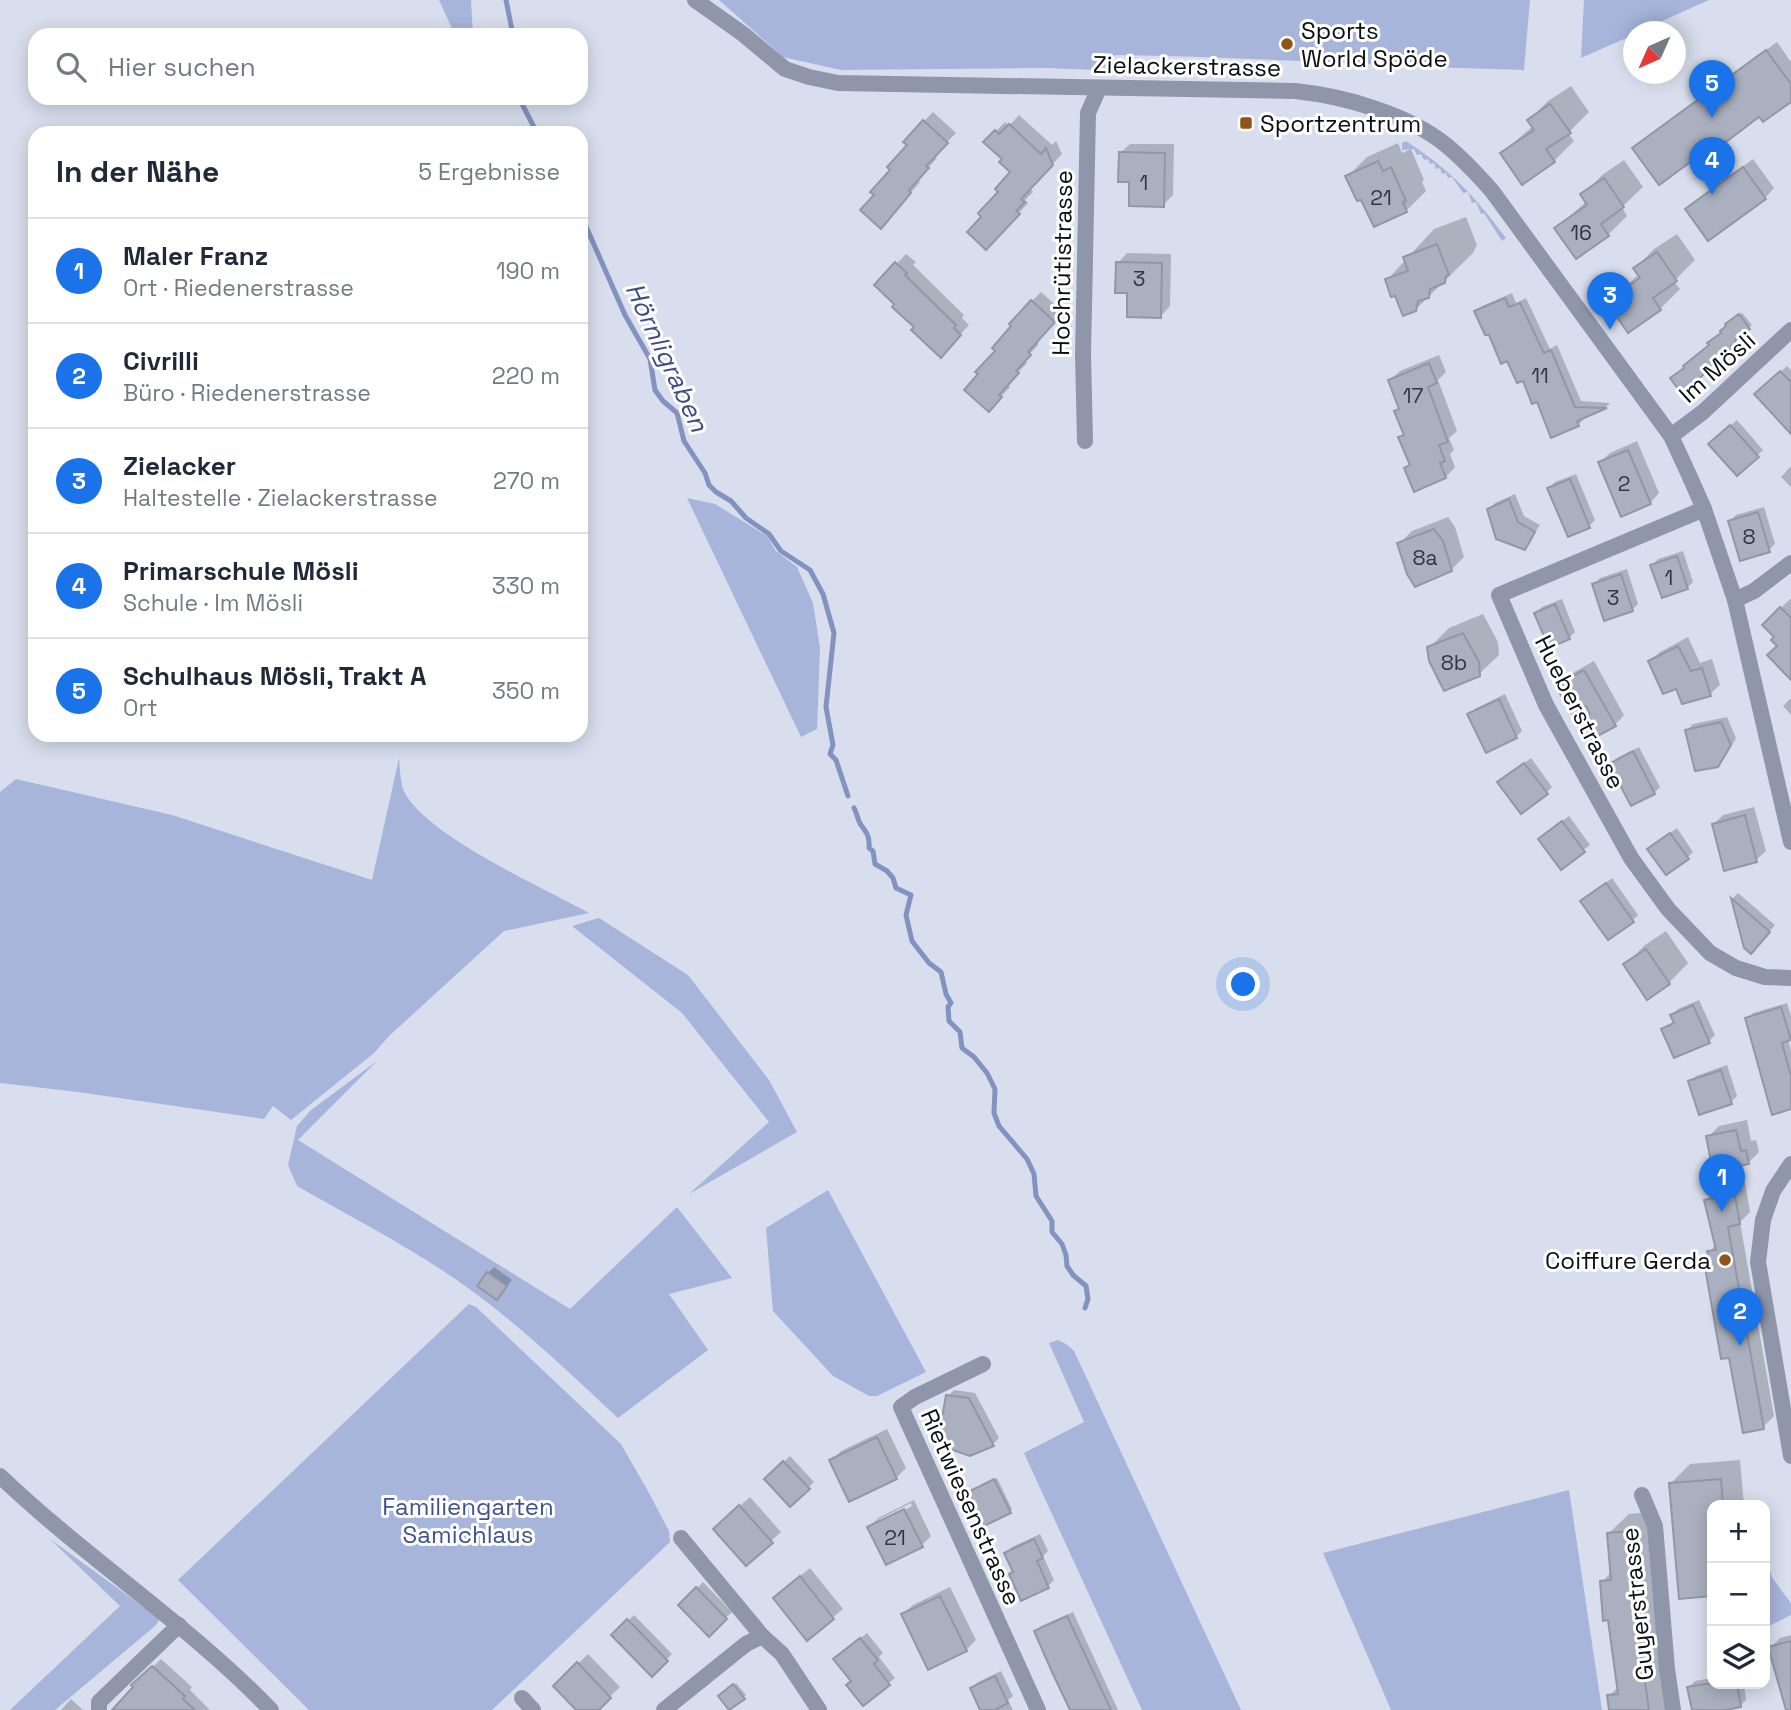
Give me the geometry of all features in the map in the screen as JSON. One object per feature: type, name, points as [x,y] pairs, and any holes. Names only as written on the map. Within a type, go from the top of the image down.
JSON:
[{"type":"street","name":"Zielackerstrasse","points":[[695,0],[743,34],[785,69],[838,83],[1295,91],[1352,100],[1403,120],[1444,143],[1492,191],[1671,436],[1704,509],[1735,600],[1784,776],[1791,842]]},
{"type":"street","name":"Hochrütistrasse","points":[[1085,441],[1083,354],[1088,113],[1098,88]]},
{"type":"street","name":"Im Mösli","points":[[1671,436],[1703,412],[1791,330]]},
{"type":"street","name":"Hueberstrasse","points":[[1704,509],[1499,595],[1546,705],[1631,858],[1668,909],[1710,953],[1736,968],[1765,977],[1791,978]]},
{"type":"street","points":[[1735,600],[1754,591],[1791,563]]},
{"type":"street","points":[[1791,1164],[1773,1191],[1763,1220],[1758,1262],[1791,1457]]},
{"type":"street","name":"Rietwiesenstrasse","points":[[982,1364],[915,1397],[901,1408],[1038,1710]]},
{"type":"street","points":[[0,1476],[40,1514],[178,1625],[271,1710]]},
{"type":"street","name":"Guyerstrasse","points":[[1642,1494],[1655,1526],[1673,1710]]},
{"type":"street","points":[[681,1538],[762,1636],[782,1654],[819,1710]]},
{"type":"street","points":[[99,1710],[99,1703],[178,1625]]},
{"type":"street","points":[[664,1710],[746,1644],[762,1636]]},
{"type":"green space","points":[[439,0],[471,0],[473,28],[452,28]]},
{"type":"green space","name":"Sports World Spöde","points":[[719,0],[1530,0],[1524,70],[1115,55],[1110,66],[1096,70],[841,70],[783,57]]},
{"type":"green space","points":[[1584,0],[1709,0],[1662,21],[1623,21],[1623,39],[1581,58]]},
{"type":"green space","points":[[1406,141],[1436,162],[1449,173],[1468,192],[1463,193],[1452,177],[1448,178],[1446,173],[1442,174],[1440,168],[1436,169],[1434,163],[1430,164],[1428,159],[1424,160],[1414,149],[1402,150],[1402,143]]},
{"type":"green space","points":[[1468,192],[1506,238],[1502,241],[1484,213],[1481,214],[1476,202],[1472,203]]},
{"type":"green space","points":[[687,498],[715,504],[767,536],[776,551],[797,567],[813,603],[820,648],[817,729],[801,737]]},
{"type":"green space","points":[[399,758],[401,782],[406,795],[420,812],[439,828],[490,861],[589,913],[504,931],[389,1036],[374,1053],[291,1120],[273,1106],[264,1119],[0,1083],[0,792],[16,779],[172,815],[372,880]]},
{"type":"green space","points":[[599,918],[688,975],[769,1080],[797,1132],[689,1194],[769,1122],[682,1013],[572,926]]},
{"type":"green space","points":[[377,1061],[298,1140],[570,1309],[677,1207],[732,1278],[669,1294],[708,1350],[618,1418],[529,1336],[472,1291],[408,1249],[297,1186],[288,1165],[297,1126],[311,1110]]},
{"type":"green space","points":[[828,1190],[926,1372],[877,1396],[869,1396],[833,1376],[773,1311],[766,1228]]},
{"type":"green space","name":"Familiengarten Samichlaus","points":[[469,1304],[476,1307],[621,1444],[669,1531],[670,1542],[492,1710],[309,1710],[178,1580]]},
{"type":"green space","points":[[1058,1340],[1074,1351],[1241,1710],[1142,1710],[1024,1453],[1084,1422],[1049,1343]]},
{"type":"green space","points":[[1569,1490],[1602,1710],[1391,1710],[1323,1553]]},
{"type":"green space","points":[[50,1539],[160,1619],[55,1710],[10,1710],[120,1606]]},
{"type":"green space","points":[[1770,1572],[1791,1603],[1791,1615],[1770,1626]]},
{"type":"building","points":[[1766,50],[1791,84],[1791,102],[1763,122],[1759,117],[1718,148],[1715,144],[1659,185],[1632,148]]},
{"type":"building","points":[[1550,104],[1571,133],[1546,149],[1555,162],[1522,185],[1500,153],[1534,130],[1527,120]]},
{"type":"building","points":[[923,120],[948,143],[926,166],[929,168],[909,190],[911,193],[881,229],[860,210],[874,195],[870,192],[890,170],[887,167],[907,145],[903,142]]},
{"type":"building","points":[[1009,124],[1041,154],[1046,148],[1053,165],[1021,199],[1025,202],[1016,211],[1020,214],[986,250],[967,232],[981,217],[978,213],[998,192],[995,189],[1010,172],[999,162],[1002,159],[983,142],[995,130],[999,134]]},
{"type":"building","points":[[1119,152],[1165,153],[1164,207],[1129,206],[1129,182],[1118,182]]},
{"type":"building","points":[[1378,161],[1383,171],[1391,167],[1406,201],[1403,202],[1407,212],[1374,227],[1345,176]]},
{"type":"building","points":[[1743,167],[1766,199],[1708,241],[1685,209]]},
{"type":"building","points":[[1604,178],[1624,207],[1601,224],[1609,236],[1576,259],[1554,228],[1587,205],[1580,194]]},
{"type":"building","points":[[1437,244],[1449,275],[1446,276],[1445,283],[1430,289],[1429,298],[1418,301],[1416,311],[1403,316],[1395,296],[1391,297],[1385,279],[1408,271],[1403,257]]},
{"type":"building","points":[[1657,252],[1677,281],[1653,298],[1661,310],[1628,333],[1606,301],[1640,278],[1633,268]]},
{"type":"building","points":[[895,262],[956,325],[954,328],[961,335],[941,358],[911,330],[914,327],[892,307],[894,304],[874,285]]},
{"type":"building","points":[[1116,262],[1162,263],[1161,318],[1127,317],[1127,293],[1115,293]]},
{"type":"building","points":[[1505,298],[1509,307],[1520,303],[1544,353],[1551,350],[1575,407],[1607,408],[1577,421],[1579,426],[1551,438],[1537,402],[1532,404],[1523,381],[1517,383],[1507,361],[1501,364],[1489,335],[1485,335],[1474,311]]},
{"type":"building","points":[[1031,300],[1055,322],[1028,352],[1031,355],[1016,371],[1019,373],[999,395],[1002,397],[989,412],[964,390],[978,374],[975,372],[995,351],[992,348],[1011,326],[1009,324]]},
{"type":"building","points":[[1739,314],[1750,329],[1735,340],[1736,343],[1720,360],[1681,393],[1670,378],[1709,345],[1707,343],[1721,333],[1725,324]]},
{"type":"building","points":[[1429,363],[1437,383],[1428,387],[1448,442],[1439,445],[1445,461],[1440,463],[1446,478],[1414,492],[1404,468],[1410,465],[1398,437],[1404,435],[1394,411],[1399,409],[1388,380]]},
{"type":"building","points":[[1780,371],[1791,382],[1791,434],[1754,394]]},
{"type":"building","points":[[1730,425],[1759,457],[1737,476],[1708,444]]},
{"type":"building","points":[[1628,450],[1651,504],[1621,517],[1598,462]]},
{"type":"building","points":[[1570,479],[1590,528],[1568,537],[1547,488]]},
{"type":"building","points":[[1509,499],[1518,522],[1535,532],[1525,550],[1496,539],[1487,509]]},
{"type":"building","points":[[1758,512],[1770,552],[1740,561],[1728,521]]},
{"type":"building","points":[[1434,529],[1443,541],[1452,571],[1415,587],[1407,574],[1397,543]]},
{"type":"building","points":[[1677,556],[1688,589],[1662,598],[1650,565]]},
{"type":"building","points":[[1621,574],[1633,611],[1604,621],[1592,584]]},
{"type":"building","points":[[1555,604],[1570,639],[1549,648],[1534,613]]},
{"type":"building","points":[[1780,607],[1791,618],[1791,680],[1767,655],[1777,646],[1771,640],[1774,637],[1762,625]]},
{"type":"building","points":[[1463,633],[1479,662],[1480,676],[1444,691],[1429,661],[1427,647]]},
{"type":"building","points":[[1678,646],[1691,671],[1702,668],[1711,696],[1682,704],[1676,689],[1663,694],[1648,661]]},
{"type":"building","points":[[1584,670],[1616,726],[1587,742],[1577,724],[1590,714],[1586,706],[1571,713],[1555,685]]},
{"type":"building","points":[[1499,699],[1517,738],[1486,753],[1467,714]]},
{"type":"building","points":[[1721,722],[1731,745],[1718,767],[1695,771],[1685,730]]},
{"type":"building","points":[[1633,751],[1655,794],[1631,806],[1609,764]]},
{"type":"building","points":[[1524,763],[1548,794],[1521,814],[1497,782]]},
{"type":"building","points":[[1745,815],[1757,862],[1724,871],[1712,824]]},
{"type":"building","points":[[1562,821],[1585,852],[1561,870],[1538,839]]},
{"type":"building","points":[[1670,833],[1689,859],[1666,875],[1647,849]]},
{"type":"building","points":[[1606,883],[1634,922],[1608,940],[1580,901]]},
{"type":"building","points":[[1731,898],[1770,932],[1751,954],[1744,948]]},
{"type":"building","points":[[1646,949],[1670,984],[1647,1000],[1623,964]]},
{"type":"building","points":[[1693,1005],[1710,1043],[1674,1058],[1661,1029],[1674,1023],[1670,1015]]},
{"type":"building","points":[[1781,1007],[1791,1040],[1782,1043],[1791,1076],[1791,1109],[1772,1115],[1745,1018]]},
{"type":"building","points":[[1721,1070],[1732,1104],[1699,1115],[1688,1081]]},
{"type":"building","points":[[1736,1130],[1741,1151],[1746,1150],[1749,1164],[1730,1168],[1740,1224],[1728,1227],[1764,1429],[1743,1433],[1729,1358],[1721,1359],[1703,1256],[1708,1256],[1707,1251],[1716,1250],[1704,1200],[1718,1197],[1706,1136]]},
{"type":"building","points":[[487,1272],[507,1286],[497,1300],[477,1286]]},
{"type":"building","points":[[946,1395],[969,1398],[994,1446],[970,1456],[947,1448],[940,1429]]},
{"type":"building","points":[[877,1437],[897,1479],[849,1502],[829,1460]]},
{"type":"building","points":[[783,1461],[810,1489],[790,1507],[764,1479]]},
{"type":"building","points":[[994,1479],[1011,1513],[984,1526],[968,1492]]},
{"type":"building","points":[[1721,1479],[1723,1500],[1707,1500],[1707,1596],[1679,1599],[1669,1483]]},
{"type":"building","points":[[739,1505],[773,1543],[746,1566],[713,1529]]},
{"type":"building","points":[[904,1509],[923,1547],[886,1565],[867,1527]]},
{"type":"building","points":[[1632,1531],[1636,1618],[1649,1710],[1609,1710],[1607,1695],[1618,1694],[1608,1620],[1603,1621],[1600,1581],[1611,1580],[1607,1533]]},
{"type":"building","points":[[1034,1539],[1043,1558],[1037,1561],[1049,1588],[1021,1601],[1009,1574],[1013,1572],[1004,1553]]},
{"type":"building","points":[[800,1576],[834,1619],[807,1641],[773,1598]]},
{"type":"building","points":[[696,1587],[727,1619],[709,1637],[678,1605]]},
{"type":"building","points":[[940,1596],[967,1651],[928,1670],[901,1614]]},
{"type":"building","points":[[1067,1616],[1111,1710],[1070,1710],[1052,1672],[1034,1631]]},
{"type":"building","points":[[627,1619],[668,1661],[652,1677],[611,1635]]},
{"type":"building","points":[[860,1638],[878,1660],[874,1664],[890,1685],[863,1706],[846,1685],[851,1681],[833,1659]]},
{"type":"building","points":[[1791,1641],[1791,1710],[1786,1710],[1770,1646]]},
{"type":"building","points":[[577,1662],[611,1698],[599,1710],[576,1710],[553,1686]]},
{"type":"building","points":[[152,1666],[185,1696],[183,1699],[195,1710],[112,1710],[133,1687],[131,1685]]},
{"type":"building","points":[[995,1676],[1008,1703],[995,1710],[980,1710],[970,1688]]},
{"type":"building","points":[[733,1684],[745,1699],[729,1710],[718,1696]]},
{"type":"building","points":[[1707,1684],[1707,1689],[1738,1689],[1741,1707],[1692,1710],[1687,1687]]},
{"type":"waterway","name":"Hörnligraben","points":[[506,0],[512,28]]},
{"type":"waterway","name":"Hörnligraben","points":[[523,105],[533,126]]},
{"type":"waterway","name":"Hörnligraben","points":[[588,231],[625,315],[650,359],[655,390],[677,413],[684,441],[705,473],[709,485],[731,501],[746,518],[769,534],[781,551],[810,570],[823,594],[834,633],[826,707],[833,745],[830,754],[836,760],[848,796]]},
{"type":"waterway","points":[[854,808],[868,835],[875,864],[887,871],[896,888],[911,895],[906,915],[912,941],[929,963],[941,972],[951,1003],[948,1007],[949,1021],[960,1032],[962,1048],[974,1057],[987,1073],[995,1089],[994,1113],[999,1126],[1027,1159],[1034,1174],[1036,1196],[1052,1221],[1052,1232],[1062,1244],[1067,1266],[1086,1286],[1088,1299],[1085,1308]]},
{"type":"place","name":"Sports World Spöde","points":[[1287,44]]},
{"type":"place","name":"Schulhaus Mösli, Trakt A","points":[[1712,118]]},
{"type":"place","name":"Sportzentrum","points":[[1246,123]]},
{"type":"place","name":"Primarschule Mösli","points":[[1712,195]]},
{"type":"place","name":"Zielacker","points":[[1610,330]]},
{"type":"place","name":"Maler Franz","points":[[1722,1212]]},
{"type":"place","name":"Coiffure Gerda","points":[[1725,1260]]},
{"type":"place","name":"Civrilli","points":[[1740,1346]]}]
